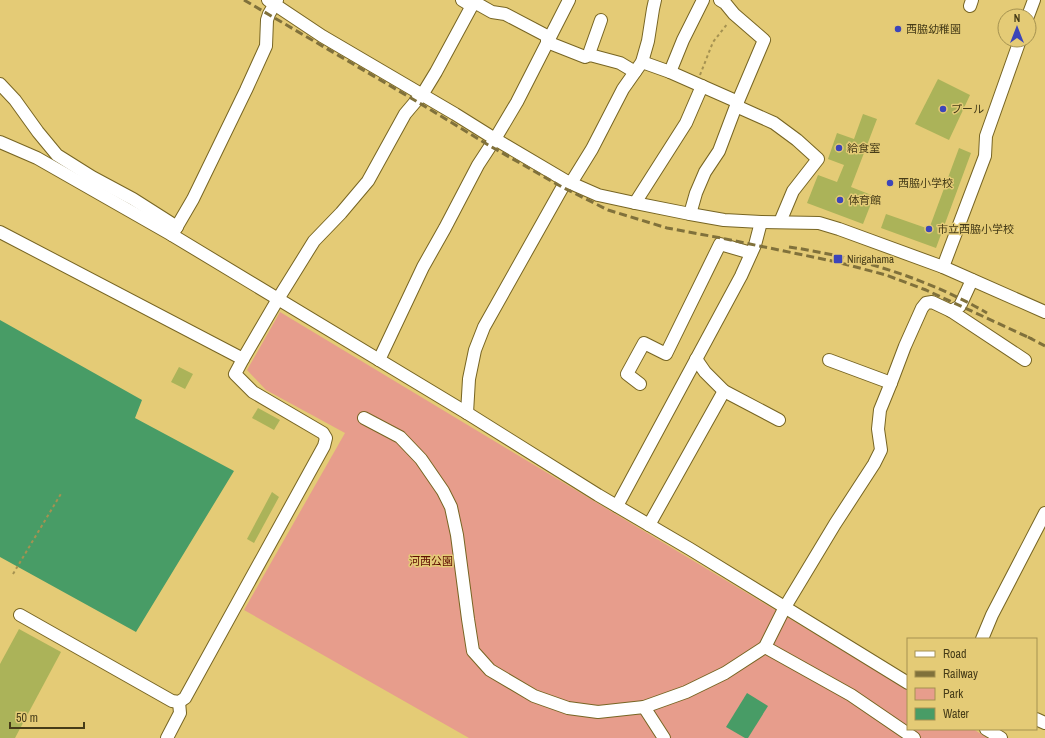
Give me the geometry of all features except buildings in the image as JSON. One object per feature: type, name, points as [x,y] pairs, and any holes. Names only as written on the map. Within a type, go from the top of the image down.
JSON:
[{"type":"street","points":[[379,360],[423,267],[446,228],[478,165],[516,102],[569,0]]},
{"type":"street","points":[[467,413],[469,379],[475,350],[484,327],[568,182],[592,149],[623,89],[638,67],[648,41],[652,9],[655,0]]},
{"type":"street","points":[[670,72],[683,40],[703,0]]},
{"type":"street","points":[[690,214],[696,193],[705,172],[719,151],[764,40],[734,14],[725,2],[720,0]]},
{"type":"street","points":[[174,231],[193,199],[219,147],[266,46],[267,20],[273,1],[322,36],[422,96],[568,182],[598,195],[724,220],[819,223],[943,267],[1045,312]]},
{"type":"street","points":[[20,615],[172,701],[179,702],[185,698],[320,454],[326,438],[323,433],[253,392],[235,374],[278,299],[314,241],[368,182],[406,114],[422,96],[436,72],[470,2],[492,12],[505,14],[546,36],[548,42],[585,57],[590,55],[638,67],[670,72],[700,84],[774,123],[797,140],[818,159],[793,191],[780,222]]},
{"type":"street","points":[[590,55],[600,20]]},
{"type":"street","points":[[943,267],[985,156],[986,136],[1017,48]]},
{"type":"street","points":[[0,84],[15,100],[57,155],[133,199],[174,231],[278,299],[907,682]]},
{"type":"street","points":[[635,203],[686,123],[700,84]]},
{"type":"street","points":[[0,142],[38,158],[174,231]]},
{"type":"street","points":[[617,506],[741,276],[755,245],[761,222]]},
{"type":"street","points":[[0,232],[243,359]]},
{"type":"street","points":[[640,384],[627,374],[644,343],[666,354],[720,244],[751,253]]},
{"type":"street","points":[[951,311],[960,306],[972,280]]},
{"type":"street","points":[[364,418],[400,437],[420,459],[443,491],[451,507],[457,536],[473,651],[490,670],[534,696],[568,708],[598,712],[644,707],[686,692],[725,673],[765,647],[785,607],[835,524],[874,464],[881,450],[878,430],[880,410],[905,346],[922,308],[926,303],[932,302],[951,311],[1025,360]]},
{"type":"street","points":[[696,359],[705,372],[724,391],[780,420]]},
{"type":"street","points":[[828,360],[891,383]]},
{"type":"street","points":[[649,525],[724,391]]},
{"type":"street","points":[[982,638],[992,615],[1045,513]]},
{"type":"street","points":[[765,647],[851,694],[914,738]]},
{"type":"street","points":[[167,738],[180,714],[179,702]]},
{"type":"street","points":[[644,707],[664,738]]},
{"type":"street","points":[[988,730],[1001,738]]},
{"type":"path","points":[[700,84],[713,42],[734,14]]},
{"type":"path","points":[[14,574],[62,492]]},
{"type":"green space","name":"河西公園","points":[[280,312],[907,689],[907,730],[975,730],[988,738],[469,738],[244,610],[345,433],[266,390],[247,370]]},
{"type":"water","points":[[0,320],[142,400],[135,418],[234,471],[136,632],[0,557]]},
{"type":"water","points":[[747,693],[768,706],[748,738],[745,738],[726,727]]},
{"type":"railway","points":[[244,0],[490,146],[562,187],[608,210],[667,228],[837,262],[886,275],[926,290],[1032,339]]},
{"type":"railway","points":[[789,247],[815,251],[866,263],[916,279],[940,289],[987,313]]},
{"type":"railway","points":[[1028,337],[1045,346]]},
{"type":"place","name":"西脇幼稚園","points":[[898,29]]},
{"type":"place","name":"プール","points":[[943,109]]},
{"type":"place","name":"給食室","points":[[839,148]]},
{"type":"place","name":"西脇小学校","points":[[890,183]]},
{"type":"place","name":"体育館","points":[[840,200]]},
{"type":"place","name":"市立西脇小学校","points":[[929,229]]},
{"type":"place","name":"Nirigahama","points":[[838,259]]}]
